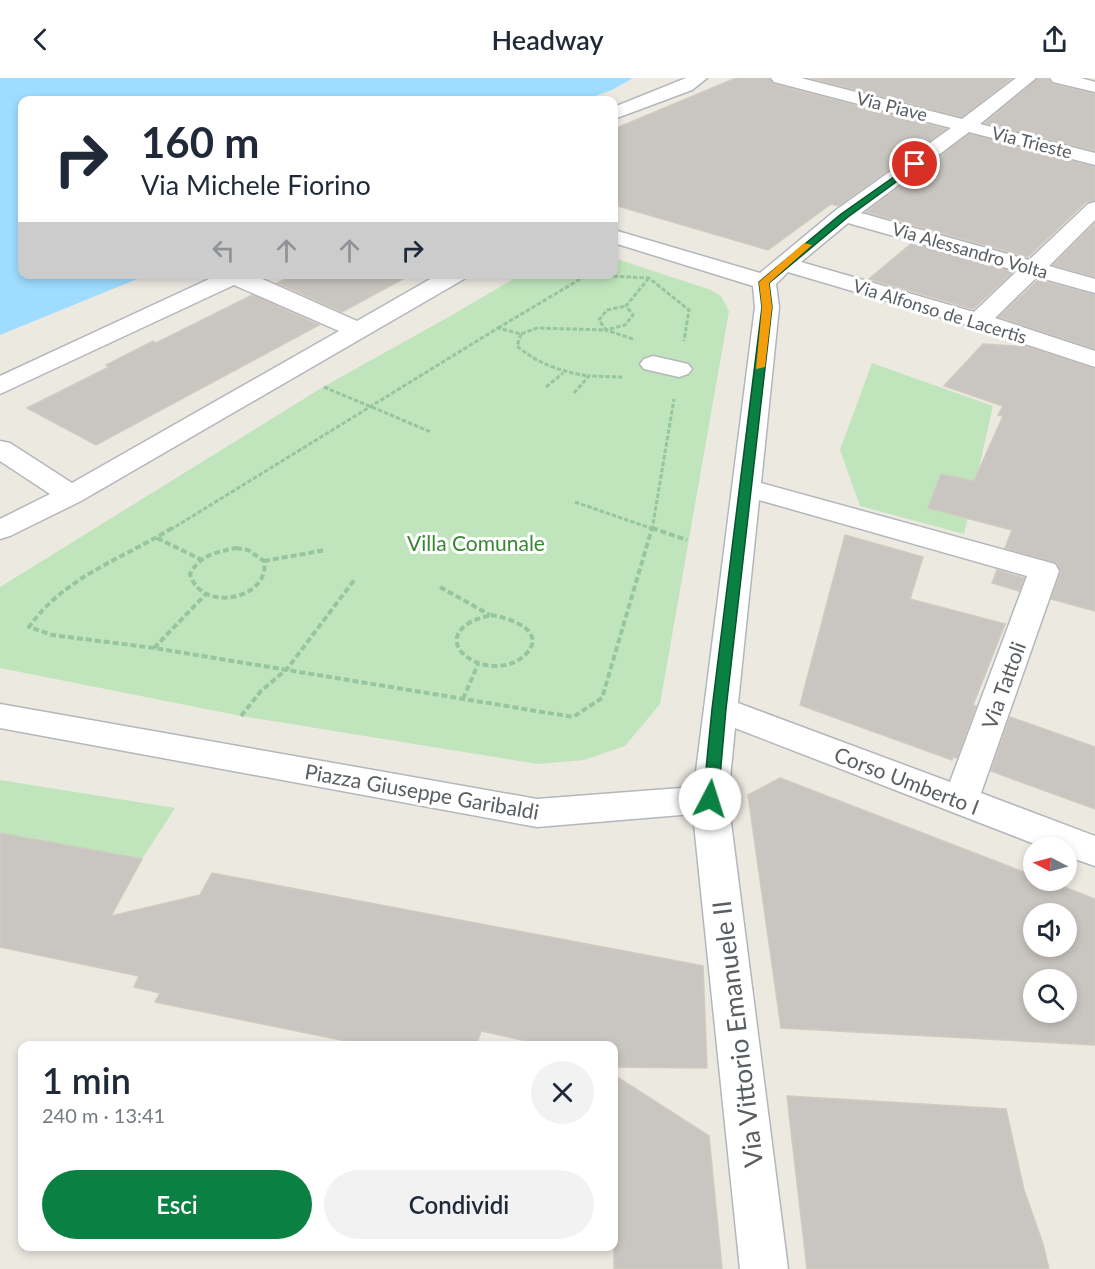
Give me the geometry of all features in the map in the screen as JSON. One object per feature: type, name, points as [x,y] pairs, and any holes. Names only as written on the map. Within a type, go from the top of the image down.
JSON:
[{"type":"street","points":[[618,112],[686,86],[698,78]]},
{"type":"street","name":"Via Piave","points":[[780,78],[968,126]]},
{"type":"street","points":[[710,799],[767,307],[774,273],[844,215],[968,126],[1028,78]]},
{"type":"street","points":[[1059,78],[1095,87]]},
{"type":"street","points":[[849,95],[868,84]]},
{"type":"street","name":"Via Trieste","points":[[968,126],[1095,159]]},
{"type":"street","points":[[979,321],[1095,208]]},
{"type":"street","name":"Via Alessandro Volta","points":[[844,215],[1095,286]]},
{"type":"street","points":[[618,237],[774,273]]},
{"type":"street","name":"Via Alfonso de Lacertis","points":[[774,273],[979,321],[1095,359]]},
{"type":"street","points":[[0,386],[231,279]]},
{"type":"street","points":[[244,279],[358,330]]},
{"type":"street","points":[[0,530],[71,495],[447,279]]},
{"type":"street","points":[[652,364],[679,369]]},
{"type":"street","points":[[0,449],[71,495]]},
{"type":"street","name":"Via Tattoli","points":[[746,488],[1044,571],[962,800]]},
{"type":"street","name":"Corso Umberto I","points":[[719,709],[1095,851]]},
{"type":"street","name":"Piazza Giuseppe Garibaldi","points":[[0,716],[537,813],[710,799]]},
{"type":"street","name":"Via Vittorio Emanuele II","points":[[710,799],[764,1269]]},
{"type":"path","points":[[606,330],[599,320],[607,310],[626,306],[649,278]]},
{"type":"path","points":[[606,330],[625,325],[633,315],[626,306]]},
{"type":"path","points":[[521,334],[517,346],[529,358],[563,372],[621,377],[642,371],[652,364],[652,357],[643,342],[606,330],[537,328],[521,334],[498,328],[157,538],[64,589],[39,609],[29,627],[52,635],[154,648],[573,717],[602,698],[652,528]]},
{"type":"path","points":[[546,387],[563,372]]},
{"type":"path","points":[[574,393],[589,376]]},
{"type":"path","points":[[323,387],[431,432]]},
{"type":"path","points":[[574,502],[687,540]]},
{"type":"path","points":[[157,538],[200,559]]},
{"type":"path","points":[[264,561],[264,577],[250,590],[228,597],[205,595],[196,591],[190,584],[193,567],[200,559],[211,553],[236,548],[248,550],[264,561],[326,550]]},
{"type":"path","points":[[241,716],[261,691],[287,669],[355,579]]},
{"type":"path","points":[[440,587],[490,615]]},
{"type":"path","points":[[154,648],[205,595]]},
{"type":"path","points":[[490,615],[502,615],[523,624],[532,640],[524,656],[508,664],[490,666],[478,664],[460,653],[456,645],[461,629],[468,622],[490,615]]},
{"type":"path","points":[[463,699],[478,664]]},
{"type":"green space","name":"Villa Comunale","points":[[618,259],[711,290],[721,296],[729,311],[660,704],[625,746],[584,760],[538,764],[241,716],[0,668],[0,587],[323,387],[513,279],[618,279]]},
{"type":"green space","points":[[872,363],[993,406],[964,534],[860,506],[840,450]]},
{"type":"green space","points":[[0,780],[175,808],[142,859],[0,833]]},
{"type":"water","points":[[0,78],[633,78],[612,90],[595,96],[18,96],[18,279],[137,279],[0,335]]},
{"type":"building","points":[[736,78],[769,78],[773,84],[946,129],[838,206],[831,204],[768,250],[618,206],[618,127]]},
{"type":"building","points":[[810,78],[1012,78],[962,117]]},
{"type":"building","points":[[1038,78],[1048,78],[1052,84],[1095,94],[1095,151],[985,123]]},
{"type":"building","points":[[969,134],[1095,167],[1095,200],[1086,202],[1028,257],[866,212]]},
{"type":"building","points":[[1095,223],[1095,277],[1053,265]]},
{"type":"building","points":[[912,243],[1013,272],[973,309],[869,279]]},
{"type":"building","points":[[285,279],[403,279],[342,312],[277,283]]},
{"type":"building","points":[[1038,280],[1095,295],[1095,349],[999,317]]},
{"type":"building","points":[[252,295],[319,325],[96,445],[27,408],[109,367],[106,365],[153,341],[156,343]]},
{"type":"building","points":[[983,344],[1029,347],[1095,369],[1095,611],[1051,599],[1061,572],[1057,563],[1005,548],[1012,530],[928,508],[941,474],[974,481],[1003,416],[998,415],[1003,406],[944,386]]},
{"type":"building","points":[[845,535],[923,557],[910,599],[1005,624],[973,705],[976,706],[957,758],[953,757],[952,760],[800,705]]},
{"type":"building","points":[[997,570],[1024,578],[1019,591],[992,583]]},
{"type":"building","points":[[1010,717],[1095,747],[1095,809],[991,771]]},
{"type":"building","points":[[780,778],[1023,872],[1023,891],[1074,891],[1095,899],[1095,1045],[781,1028],[748,795]]},
{"type":"building","points":[[0,833],[142,859],[111,916],[200,895],[212,873],[703,966],[707,1068],[618,1067],[618,1041],[527,1041],[481,1031],[478,1041],[346,1041],[155,1002],[160,993],[134,987],[139,976],[0,947]]},
{"type":"building","points":[[618,1078],[709,1136],[722,1269],[614,1269],[614,1251],[618,1251]]},
{"type":"building","points":[[787,1096],[1006,1109],[1024,1190],[1043,1244],[1049,1269],[807,1269]]},
{"type":"slow traffic","points":[[760,367],[767,307],[764,282],[808,245]]},
{"type":"route","points":[[710,799],[767,307],[764,282],[844,215],[915,164]]}]
